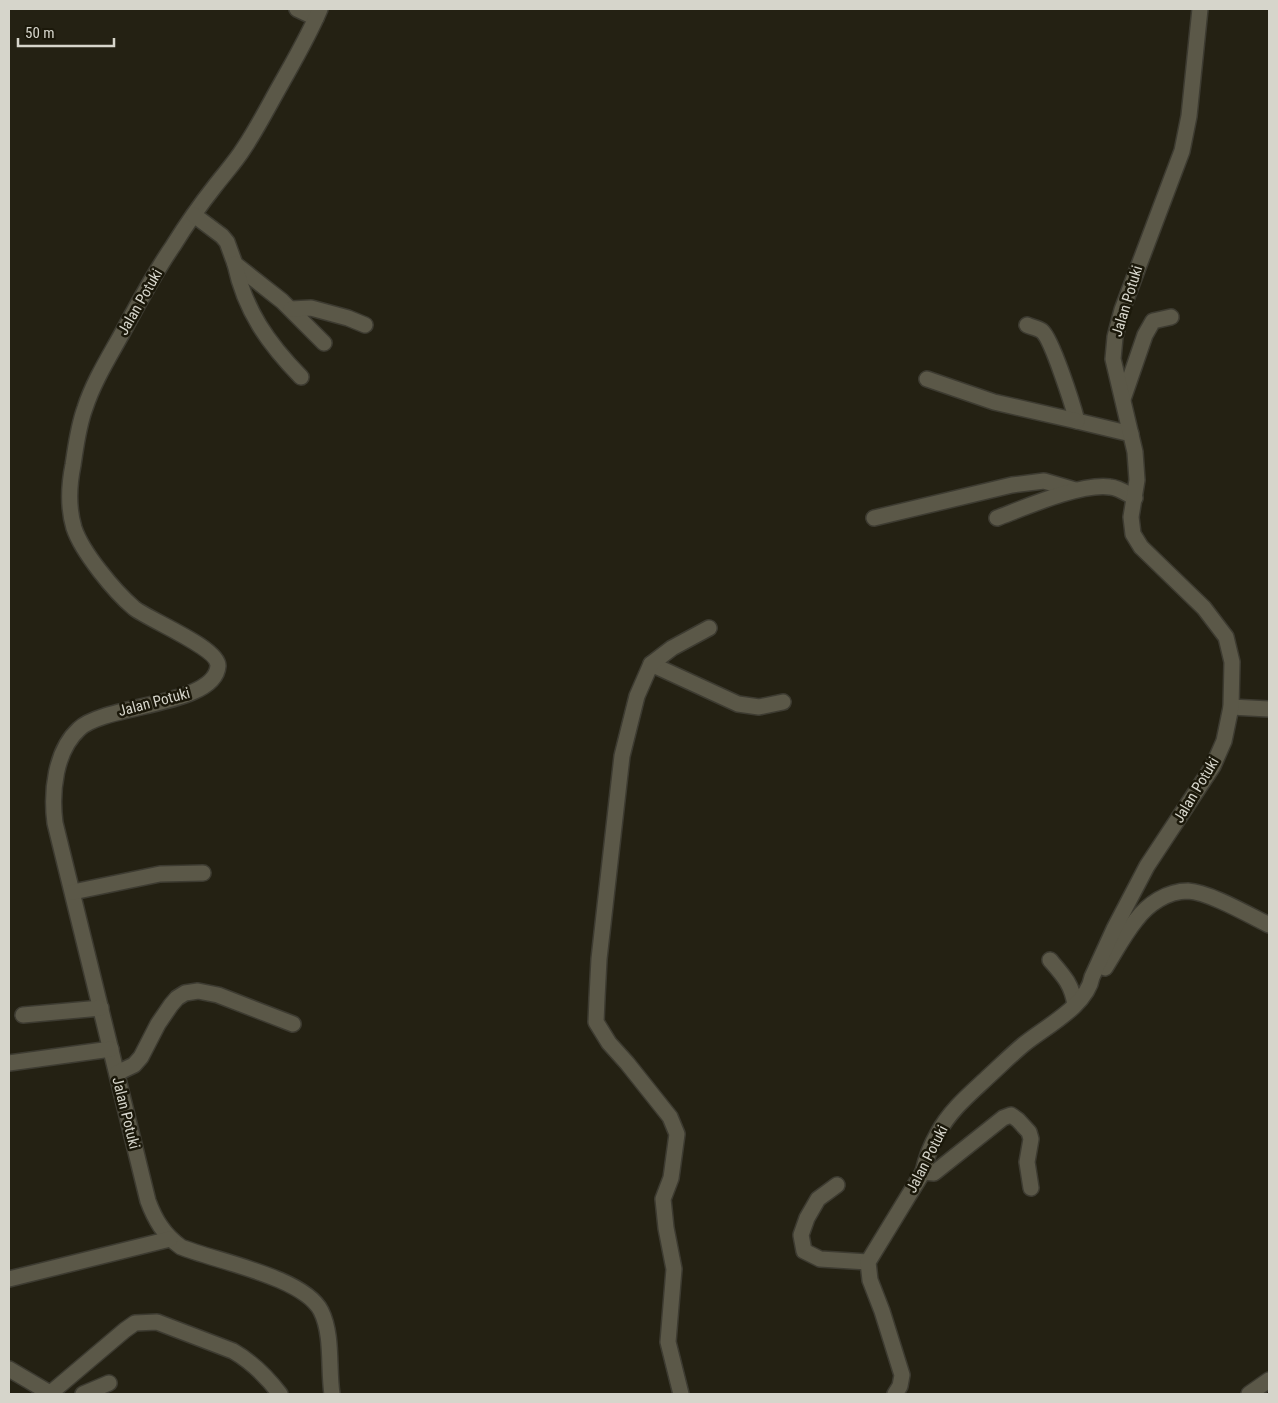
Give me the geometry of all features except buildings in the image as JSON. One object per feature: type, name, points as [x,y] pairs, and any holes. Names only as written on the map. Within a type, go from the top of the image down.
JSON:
[{"type":"street","points":[[297,9],[318,13]]},
{"type":"street","name":"Jalan Potuki","points":[[868,1262],[923,1172],[927,1156],[938,1131],[960,1103],[1024,1045],[1075,1004],[1091,984],[1092,977],[1114,928],[1147,866],[1213,766],[1224,741],[1231,707],[1232,662],[1226,637],[1204,608],[1141,546],[1134,534],[1131,518],[1137,480],[1135,452],[1113,359],[1115,336],[1122,310],[1182,151],[1189,116],[1200,9]]},
{"type":"street","name":"Jalan Potuki","points":[[318,13],[298,54],[245,148],[172,246],[144,292],[89,396],[77,437],[70,494],[75,530],[90,556],[126,602],[149,619],[213,654],[218,666],[210,682],[203,688],[176,698],[94,719],[79,728],[67,745],[57,770],[54,812],[55,823],[148,1201],[162,1229],[180,1247],[271,1277],[293,1287],[310,1298],[320,1310],[324,1319],[328,1342],[332,1394]]},
{"type":"street","points":[[194,215],[227,242],[243,295],[254,317],[280,355],[301,377]]},
{"type":"street","points":[[235,264],[291,309],[324,343]]},
{"type":"street","points":[[291,309],[310,308],[348,318],[365,325]]},
{"type":"street","points":[[1123,399],[1145,336],[1153,321],[1171,317]]},
{"type":"street","points":[[1027,326],[1042,331],[1049,343],[1071,399],[1077,421]]},
{"type":"street","points":[[927,379],[994,402],[1131,434]]},
{"type":"street","points":[[874,518],[1012,485],[1044,481],[1075,490]]},
{"type":"street","points":[[997,518],[1075,490],[1109,486],[1135,498]]},
{"type":"street","points":[[681,1394],[668,1342],[674,1269],[666,1228],[663,1199],[670,1178],[677,1134],[670,1117],[609,1043],[596,1022],[599,959],[622,756],[637,696],[651,664],[672,648],[709,628]]},
{"type":"street","points":[[651,664],[738,704],[759,707],[783,702]]},
{"type":"street","points":[[1231,707],[1269,709]]},
{"type":"street","points":[[73,892],[160,874],[203,873]]},
{"type":"street","points":[[1091,984],[1104,970],[1136,919],[1150,904],[1171,894],[1188,891],[1212,898],[1269,925]]},
{"type":"street","points":[[1050,960],[1068,981],[1073,991],[1075,1004]]},
{"type":"street","points":[[117,1073],[134,1065],[141,1057],[158,1024],[171,1005],[185,993],[198,991],[212,993],[293,1024]]},
{"type":"street","points":[[23,1015],[101,1008]]},
{"type":"street","points":[[9,1063],[110,1050]]},
{"type":"street","points":[[923,1172],[934,1173],[1003,1118],[1010,1115],[1018,1120],[1029,1132],[1031,1139],[1027,1162],[1031,1188]]},
{"type":"street","points":[[837,1186],[818,1199],[807,1218],[801,1234],[804,1251],[820,1259],[868,1262],[870,1280],[902,1375],[900,1386],[895,1394]]},
{"type":"street","points":[[9,1279],[170,1239]]},
{"type":"street","points":[[9,1369],[48,1392],[56,1392],[125,1330],[135,1323],[150,1322],[171,1326],[243,1356],[260,1371],[280,1394]]},
{"type":"street","points":[[1249,1394],[1269,1380]]},
{"type":"street","points":[[83,1394],[109,1384]]}]
